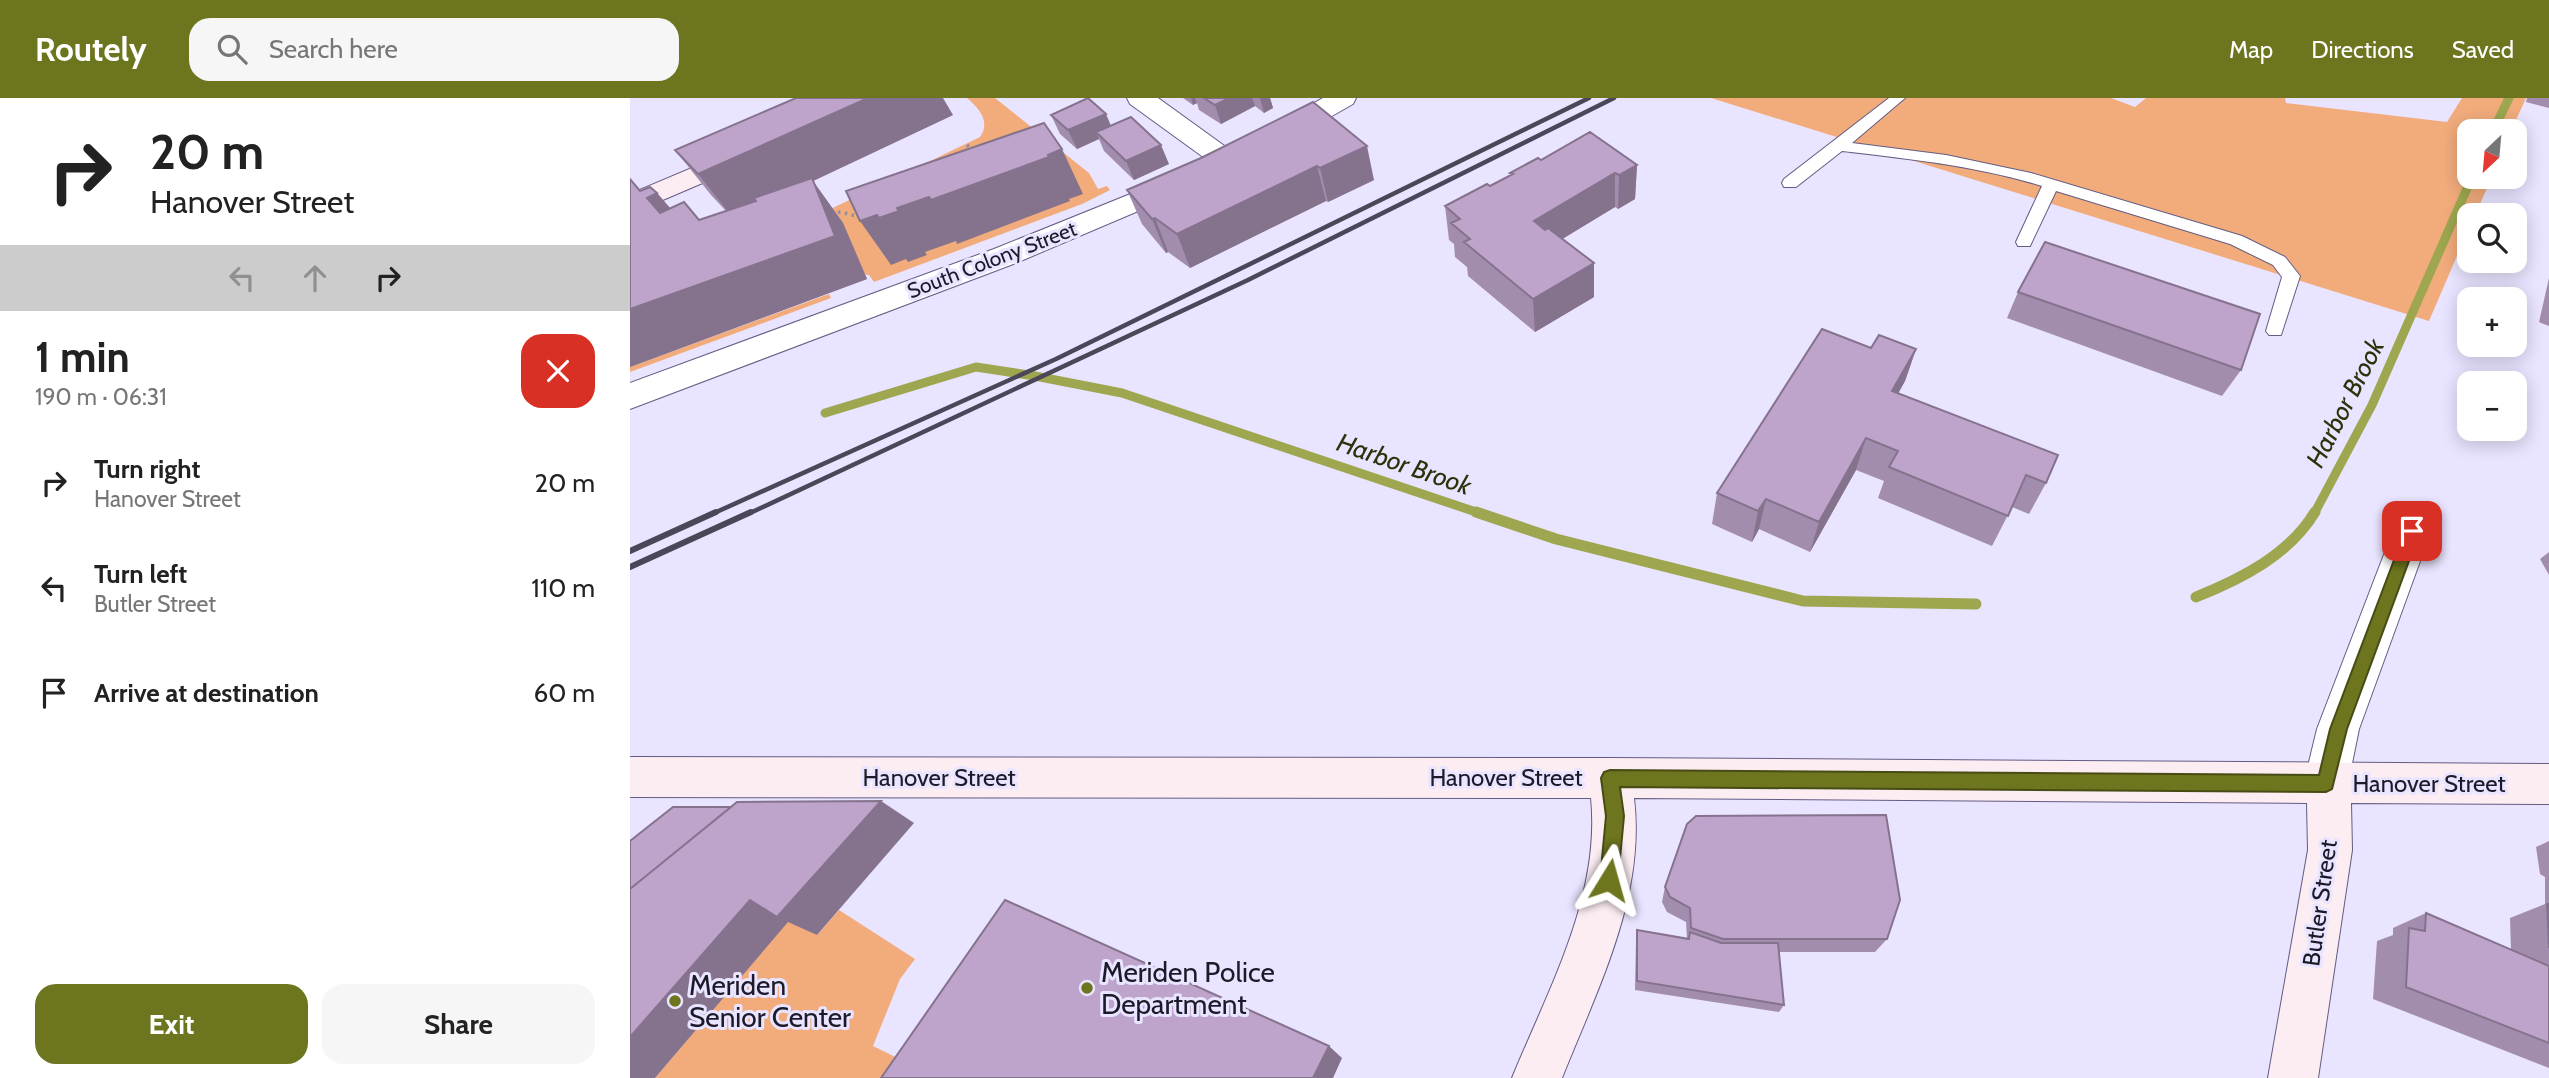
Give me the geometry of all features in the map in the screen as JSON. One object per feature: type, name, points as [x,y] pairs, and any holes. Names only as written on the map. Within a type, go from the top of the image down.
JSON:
[{"type":"main road","points":[[630,205],[767,145]]},
{"type":"main road","name":"Hanover Street","points":[[630,777],[1610,778],[2549,784]]},
{"type":"main road","points":[[1537,1078],[1600,914],[1609,880],[1615,816],[1610,778]]},
{"type":"main road","name":"Butler Street","points":[[2293,1078],[2330,850],[2331,815],[2326,783]]},
{"type":"street","points":[[1140,98],[1245,152]]},
{"type":"street","name":"South Colony Street","points":[[630,396],[1090,223],[1245,152],[1343,98]]},
{"type":"street","name":"Butler Street","points":[[2326,783],[2338,729],[2412,531]]},
{"type":"lane","points":[[1790,183],[1898,98]]},
{"type":"lane","points":[[1839,146],[1945,158],[2010,170],[2236,240],[2280,261],[2291,276],[2274,331]]},
{"type":"lane","points":[[2024,243],[2051,184]]},
{"type":"path","points":[[967,145],[976,155]]},
{"type":"path","points":[[825,214],[841,212],[869,219]]},
{"type":"shaded area","points":[[967,98],[995,98],[1089,173],[1098,189],[1107,186],[1110,190],[1082,204],[874,282],[869,275],[737,254],[980,137],[984,121],[976,106]]},
{"type":"shaded area","points":[[1711,98],[2111,98],[2135,107],[2146,98],[2285,98],[2286,103],[2447,122],[2462,98],[2526,98],[2516,119],[2457,119],[2457,189],[2487,189],[2480,203],[2457,203],[2457,256],[2429,321]]},
{"type":"shaded area","points":[[829,294],[831,298],[630,372],[630,367]]},
{"type":"shaded area","points":[[839,910],[915,959],[900,979],[873,1046],[928,1073],[925,1078],[655,1078],[790,918],[817,935]]},
{"type":"building","points":[[796,98],[868,98],[698,174],[675,150]]},
{"type":"building","points":[[1088,98],[1106,114],[1068,130],[1051,115]]},
{"type":"building","points":[[1204,98],[1229,98],[1215,105]]},
{"type":"building","points":[[1313,102],[1367,146],[1320,168],[1317,166],[1177,234],[1155,218],[1152,219],[1127,190],[1201,158]]},
{"type":"building","points":[[1131,117],[1161,145],[1126,161],[1096,132]]},
{"type":"building","points":[[1044,123],[1062,149],[1048,155],[1049,157],[931,200],[929,197],[897,208],[899,211],[879,218],[877,215],[860,221],[846,191]]},
{"type":"building","points":[[1590,132],[1637,165],[1619,175],[1615,173],[1534,221],[1545,230],[1548,228],[1594,263],[1533,299],[1464,242],[1470,239],[1451,223],[1460,219],[1445,206],[1487,184],[1490,186],[1538,158],[1541,160]]},
{"type":"building","points":[[812,178],[835,236],[630,309],[630,179],[640,191],[650,187],[657,193],[647,198],[660,213],[684,202],[699,220]]},
{"type":"building","points":[[2045,242],[2260,314],[2241,370],[2018,292]]},
{"type":"building","points":[[1822,329],[1871,348],[1879,335],[1916,349],[1892,391],[2058,455],[2046,483],[2026,475],[2008,516],[1889,467],[1898,451],[1866,438],[1819,522],[1766,499],[1758,511],[1717,493]]},
{"type":"building","points":[[881,801],[777,917],[750,900],[630,1037],[630,889],[737,802]]},
{"type":"building","points":[[673,807],[731,807],[630,889],[630,841]]},
{"type":"building","points":[[1886,815],[1900,900],[1887,939],[1723,939],[1691,928],[1690,908],[1670,897],[1665,887],[1687,824],[1696,816]]},
{"type":"building","name":"Meriden Police Department","points":[[1005,900],[1329,1046],[1313,1078],[881,1078]]},
{"type":"building","points":[[2547,904],[2549,904],[2549,948]]},
{"type":"building","points":[[2426,913],[2549,966],[2549,1043],[2406,987],[2409,928],[2425,931]]},
{"type":"building","points":[[1637,930],[1689,939],[1690,932],[1721,943],[1778,943],[1784,1005],[1637,981]]},
{"type":"waterway","name":"Harbor Brook","points":[[2499,119],[2509,98]]},
{"type":"waterway","name":"Harbor Brook","points":[[2314,514],[2372,405],[2467,189]]},
{"type":"waterway","name":"Harbor Brook","points":[[825,413],[976,367],[1035,376],[1122,393],[1482,514]]},
{"type":"waterway","name":"Harbor Brook","points":[[1476,512],[1556,539],[1803,601],[1976,604]]},
{"type":"waterway","name":"Harbor Brook","points":[[2196,597],[2263,564],[2292,541],[2315,512]]},
{"type":"railway","points":[[712,514],[1056,359],[1589,98]]},
{"type":"railway","points":[[748,514],[1248,280],[1614,98]]},
{"type":"railway","points":[[630,551],[716,512]]},
{"type":"railway","points":[[630,567],[751,512]]},
{"type":"place","name":"Meriden Police Department","points":[[1087,988]]},
{"type":"place","name":"Meriden Senior Center","points":[[675,1001]]},
{"type":"route","points":[[1609,880],[1615,816],[1610,778],[2326,783],[2338,729],[2412,531]]}]
